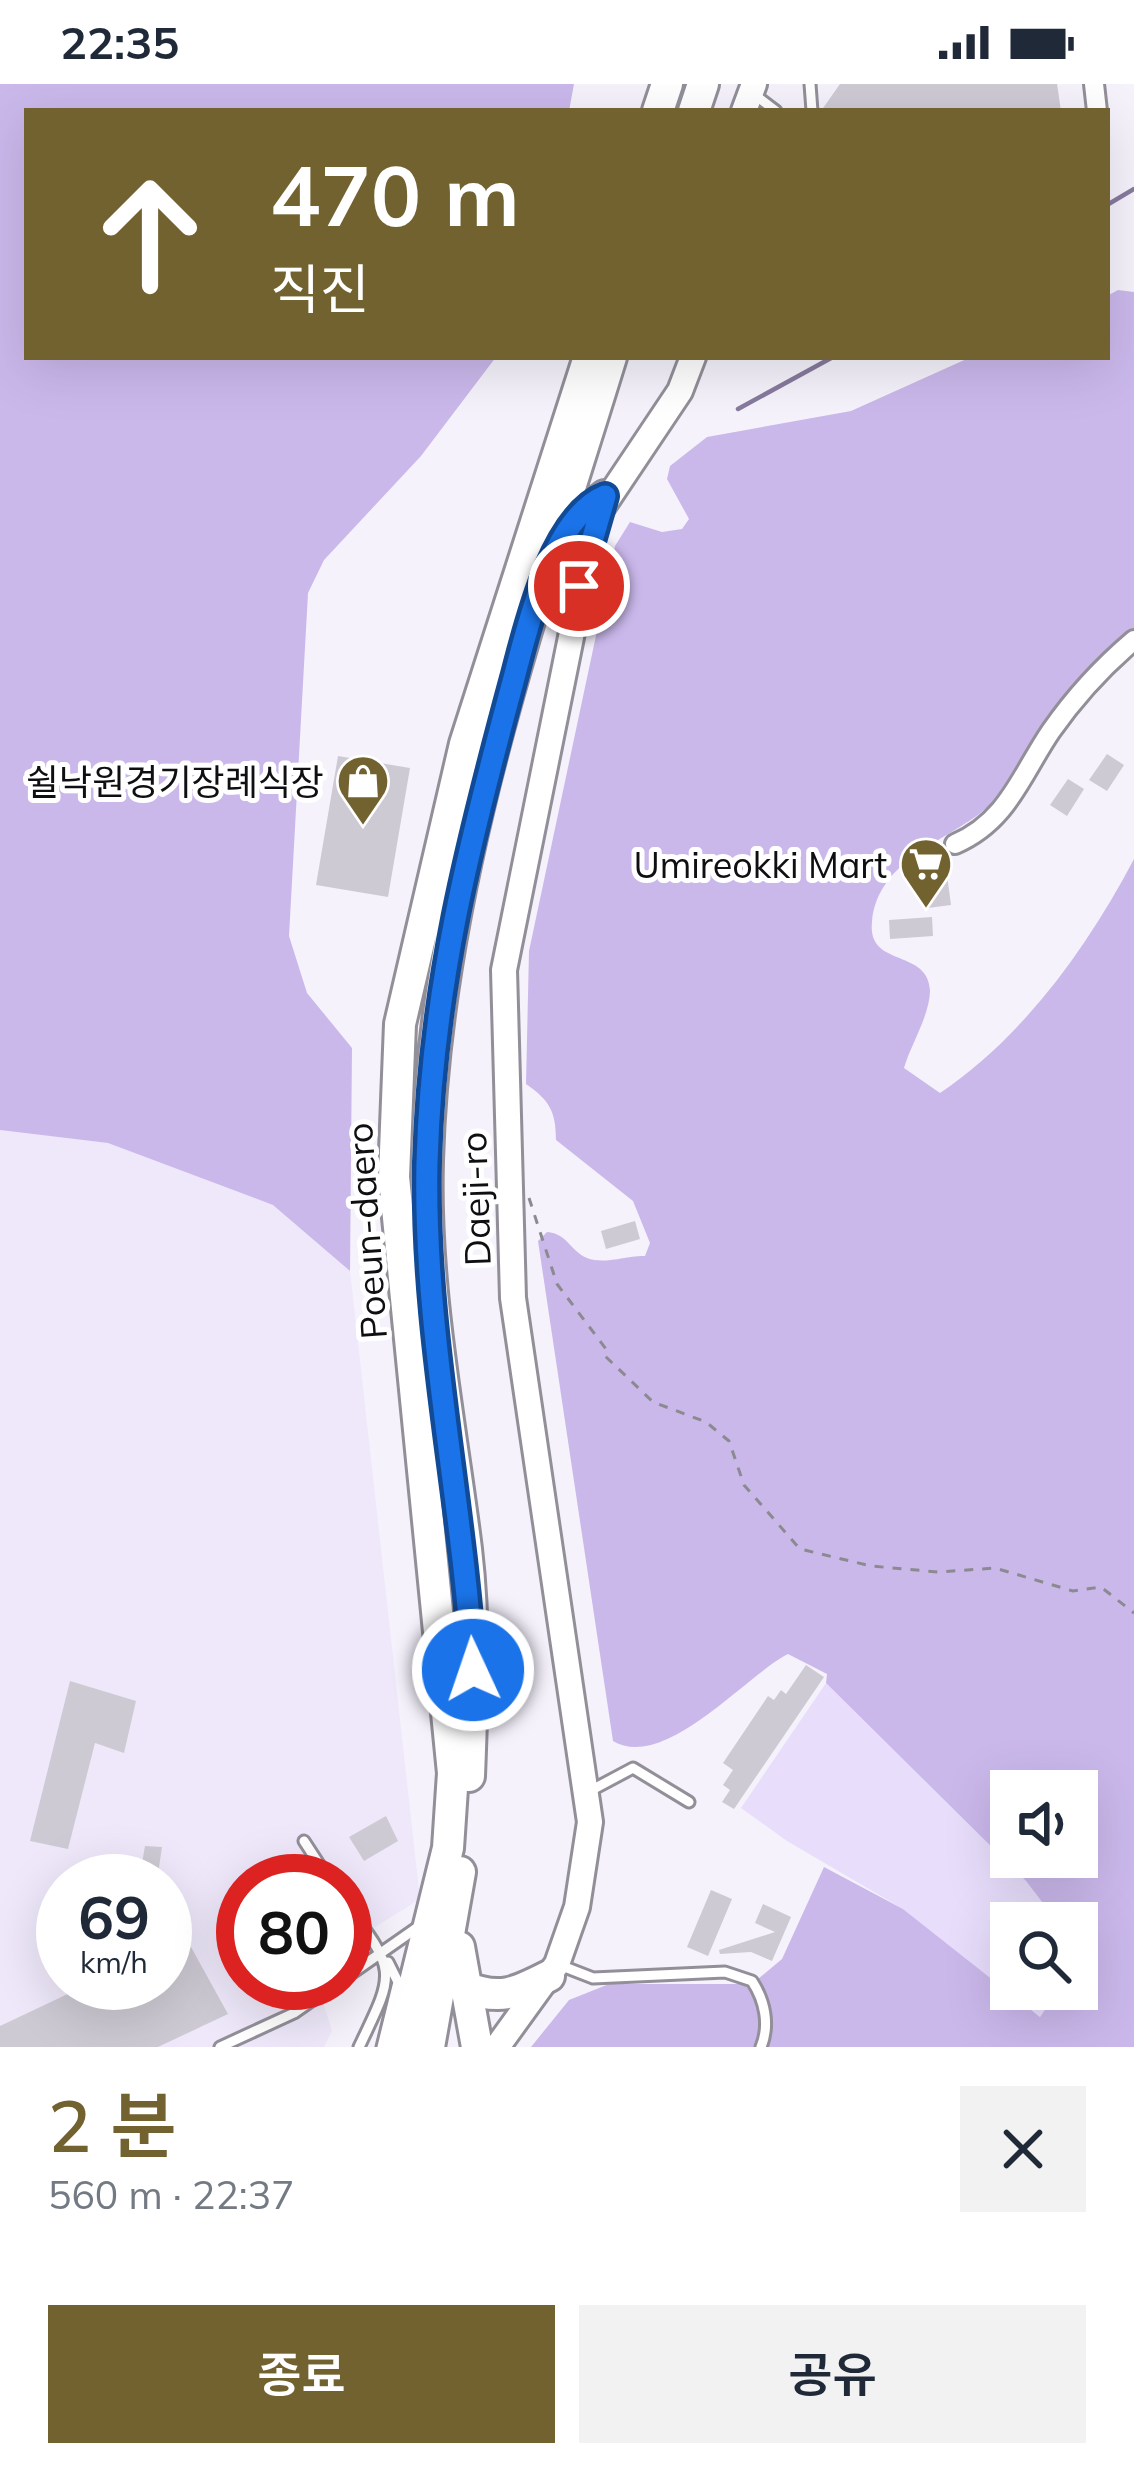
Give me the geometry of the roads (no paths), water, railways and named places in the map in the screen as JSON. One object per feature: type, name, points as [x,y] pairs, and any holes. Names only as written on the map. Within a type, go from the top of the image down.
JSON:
[{"type":"highway","name":"Poeun-daero","points":[[429,2047],[453,1772],[394,1177],[400,1024],[465,744],[584,360]]},
{"type":"highway","name":"Poeun-daero","points":[[399,2047],[443,1916],[469,1785],[473,1670],[466,1552],[434,1321],[427,1164],[436,1006],[458,884],[537,590],[610,360]]},
{"type":"highway","points":[[537,590],[580,516],[605,496]]},
{"type":"highway","points":[[443,1916],[477,2047]]},
{"type":"highway","points":[[382,2047],[443,1916]]},
{"type":"highway","points":[[465,1987],[491,1998],[512,1996],[553,1970]]},
{"type":"main road","name":"Daeji-ro","points":[[497,2047],[553,1970],[577,1907],[588,1847],[588,1792],[513,1298],[504,970],[587,543],[605,496],[668,411],[692,360]]},
{"type":"street","points":[[955,844],[980,833],[1017,794],[1048,736],[1091,676],[1134,640]]},
{"type":"lane","points":[[588,1792],[633,1768],[689,1802]]},
{"type":"lane","points":[[304,1841],[312,1854]]},
{"type":"lane","points":[[372,1959],[443,1916]]},
{"type":"lane","points":[[372,1942],[396,1971],[398,1982],[382,2047]]},
{"type":"lane","points":[[359,2047],[390,1982],[380,1954]]},
{"type":"lane","points":[[553,1970],[593,1978],[725,1972],[752,1981],[763,2004],[767,2032],[760,2047]]},
{"type":"lane","points":[[220,2047],[297,2010]]},
{"type":"waterway","points":[[1110,203],[1134,189]]},
{"type":"waterway","points":[[738,409],[828,360]]},
{"type":"place","name":"쉴낙원경기장례식장","points":[[363,827]]},
{"type":"place","name":"Umireokki Mart","points":[[926,910]]}]
